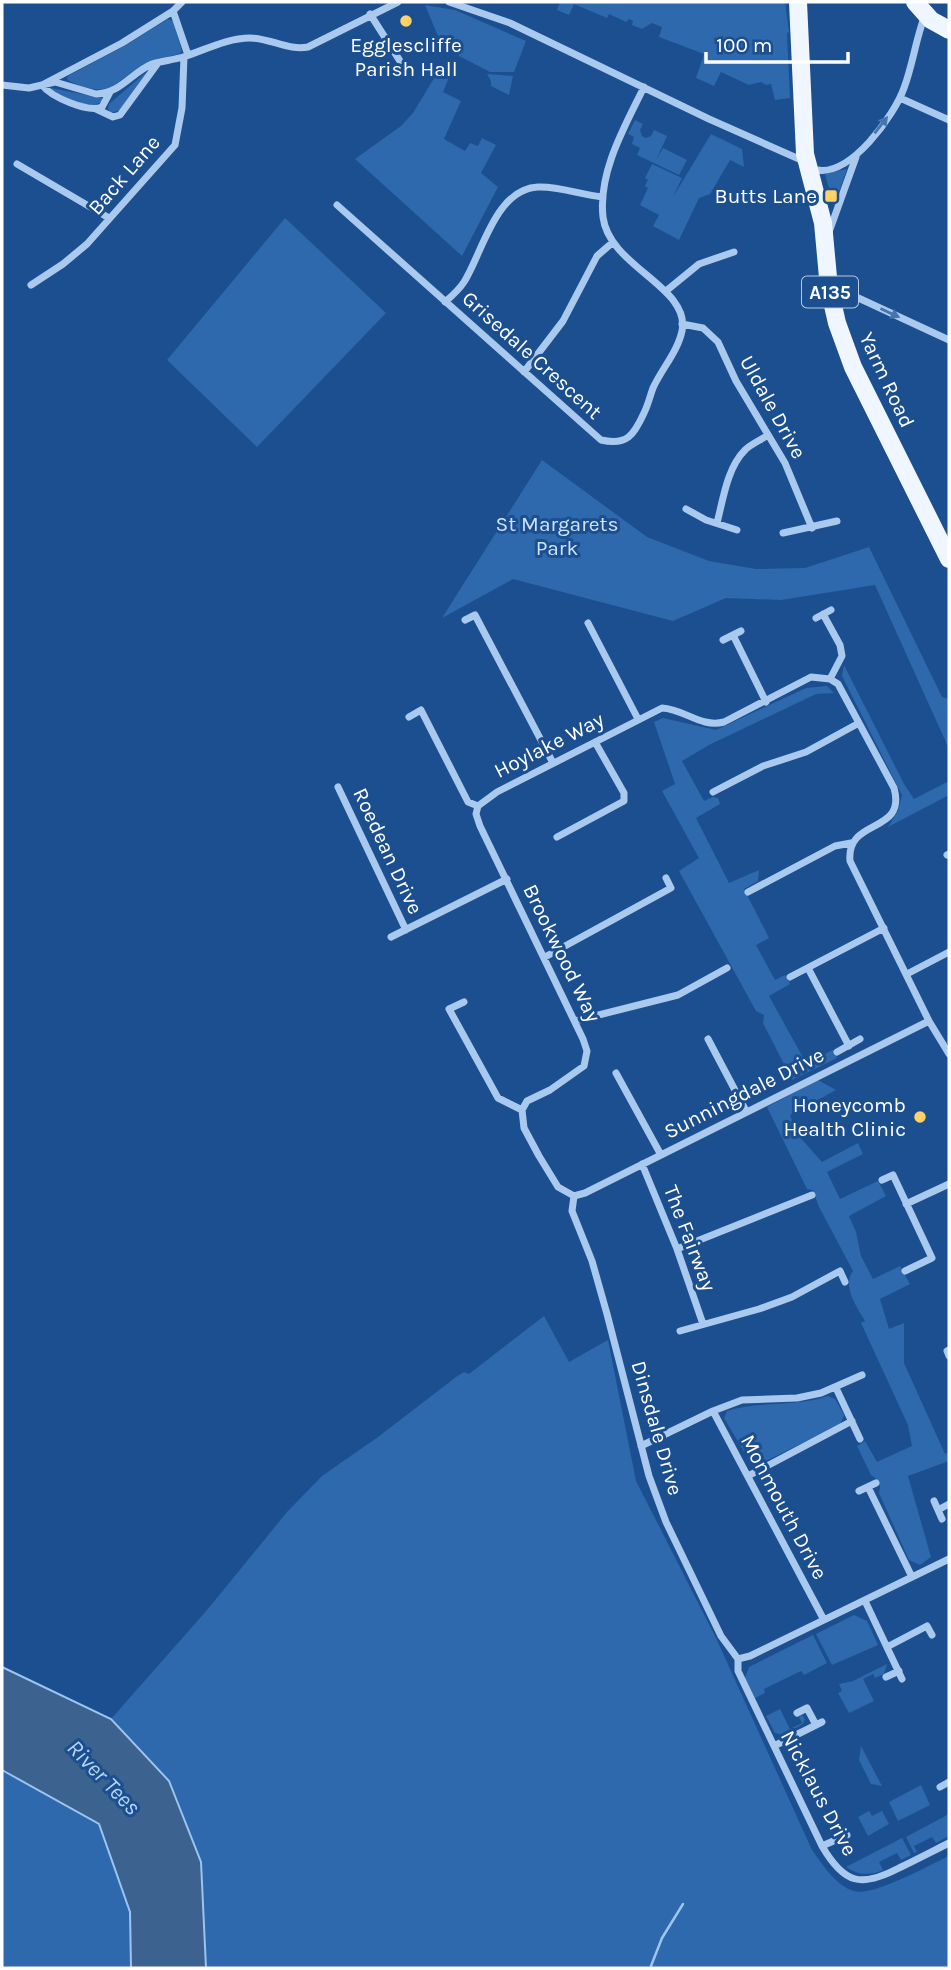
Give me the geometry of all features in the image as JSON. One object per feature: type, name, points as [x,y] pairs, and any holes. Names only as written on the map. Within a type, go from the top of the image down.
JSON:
[{"type":"main road","name":"Yarm Road","points":[[798,2],[804,142],[826,242],[829,288],[836,323],[848,356],[949,559]]},
{"type":"main road","points":[[920,8],[949,30]]},
{"type":"street","points":[[42,85],[122,43],[183,2]]},
{"type":"street","points":[[2,85],[29,88],[55,82],[96,94],[110,92],[124,85],[145,68],[219,44],[250,38],[295,48],[308,47],[398,2]]},
{"type":"street","points":[[449,2],[510,23],[818,170],[827,170],[856,157]]},
{"type":"street","points":[[826,242],[856,157],[900,98],[920,8]]},
{"type":"street","name":"Back Lane","points":[[32,285],[79,251],[175,145],[183,108],[186,56],[173,11]]},
{"type":"street","points":[[370,14],[400,61]]},
{"type":"street","points":[[42,85],[50,93],[116,117],[159,62]]},
{"type":"street","points":[[644,87],[610,163],[603,197],[603,218],[612,243],[666,291],[679,310],[682,324]]},
{"type":"street","points":[[96,110],[105,103],[110,92]]},
{"type":"street","points":[[900,98],[949,120]]},
{"type":"street","points":[[17,164],[109,218]]},
{"type":"street","points":[[446,302],[463,284],[493,221],[520,193],[541,187],[603,197]]},
{"type":"street","name":"Grisedale Crescent","points":[[337,205],[601,440],[614,443],[626,439],[636,431],[653,389],[681,335],[682,324]]},
{"type":"street","points":[[524,372],[564,321],[597,256],[612,243]]},
{"type":"street","points":[[666,291],[693,267],[734,252]]},
{"type":"street","points":[[829,288],[839,289],[949,341]]},
{"type":"street","name":"Uldale Drive","points":[[682,324],[701,327],[715,338],[736,381],[792,476],[812,528]]},
{"type":"street","points":[[717,523],[736,464],[747,449],[768,435]]},
{"type":"street","points":[[686,509],[737,530]]},
{"type":"street","points":[[783,533],[838,521]]},
{"type":"street","points":[[831,610],[820,616],[840,645],[842,656],[830,679],[838,684],[897,798],[894,810],[885,821],[859,834],[850,846],[850,860],[929,1021],[949,1054]]},
{"type":"street","points":[[465,620],[475,615],[553,763]]},
{"type":"street","points":[[588,623],[638,719]]},
{"type":"street","points":[[723,640],[741,631]]},
{"type":"street","points":[[595,637],[604,632]]},
{"type":"street","points":[[733,635],[766,702]]},
{"type":"street","name":"Hoylake Way","points":[[478,806],[553,763],[662,708],[673,708],[715,725],[766,702],[811,677],[830,679]]},
{"type":"street","points":[[409,717],[421,710],[468,802],[478,806]]},
{"type":"street","points":[[713,792],[763,766],[806,752],[859,723]]},
{"type":"street","points":[[557,837],[622,804],[628,797],[595,742]]},
{"type":"street","name":"Roedean Drive","points":[[338,787],[406,930]]},
{"type":"street","points":[[343,796],[353,791]]},
{"type":"street","name":"Brookwood Way","points":[[478,806],[476,814],[480,826],[545,957],[587,1051],[584,1066],[550,1090],[527,1101],[522,1110]]},
{"type":"street","points":[[569,820],[573,829]]},
{"type":"street","points":[[748,892],[835,846],[850,846]]},
{"type":"street","points":[[545,957],[671,888],[666,878]]},
{"type":"street","name":"Roedean Drive","points":[[391,937],[507,879]]},
{"type":"street","points":[[790,977],[884,928]]},
{"type":"street","points":[[906,974],[949,952]]},
{"type":"street","points":[[575,1021],[678,995],[727,968]]},
{"type":"street","points":[[808,968],[849,1046]]},
{"type":"street","points":[[464,1002],[449,1009],[498,1098],[522,1110],[524,1128],[539,1156],[558,1187],[574,1196]]},
{"type":"street","name":"Sunningdale Drive","points":[[574,1196],[586,1193],[929,1021]]},
{"type":"street","points":[[708,1039],[746,1111]]},
{"type":"street","points":[[837,1052],[860,1040]]},
{"type":"street","points":[[616,1073],[661,1155]]},
{"type":"street","name":"The Fairway","points":[[642,1164],[677,1249],[703,1324]]},
{"type":"street","points":[[882,1180],[893,1175],[932,1258],[905,1271]]},
{"type":"street","points":[[906,1204],[949,1184]]},
{"type":"street","points":[[796,1189],[800,1200]]},
{"type":"street","points":[[677,1249],[812,1195]]},
{"type":"street","name":"Dinsdale Drive","points":[[574,1196],[572,1211],[592,1261],[640,1446],[666,1522],[721,1636],[738,1659]]},
{"type":"street","points":[[680,1331],[792,1297],[840,1271],[845,1282]]},
{"type":"street","points":[[949,1350],[949,1356]]},
{"type":"street","points":[[640,1446],[713,1410],[742,1400],[797,1398],[836,1388],[862,1375]]},
{"type":"street","points":[[836,1388],[860,1439]]},
{"type":"street","name":"Monmouth Drive","points":[[713,1410],[824,1620]]},
{"type":"street","points":[[748,1476],[852,1422]]},
{"type":"street","points":[[859,1491],[876,1483]]},
{"type":"street","points":[[868,1487],[912,1577]]},
{"type":"street","points":[[934,1502],[942,1519]]},
{"type":"street","points":[[938,1510],[949,1504]]},
{"type":"street","points":[[738,1659],[750,1656],[949,1559]]},
{"type":"street","points":[[865,1601],[901,1675],[886,1677]]},
{"type":"street","points":[[887,1647],[927,1626],[932,1635]]},
{"type":"street","name":"Nicklaus Drive","points":[[738,1659],[738,1671],[822,1846],[839,1871],[851,1879],[865,1882],[876,1880],[949,1843]]},
{"type":"street","points":[[774,1746],[819,1724],[807,1708],[797,1713]]},
{"type":"street","points":[[940,1787],[949,1782]]},
{"type":"street","points":[[822,1846],[847,1835]]},
{"type":"green space","points":[[560,2],[785,2],[789,32],[790,98],[775,100],[771,84],[761,82],[749,85],[721,72],[714,86],[696,78],[704,54],[659,37],[662,27],[652,23],[642,29],[632,25],[633,21],[629,19],[626,22],[609,14],[607,18],[574,4],[569,15],[557,10]]},
{"type":"green space","points":[[425,5],[455,10],[526,41],[514,72],[490,72],[459,56],[456,49],[441,43]]},
{"type":"green space","points":[[168,19],[173,21],[182,51],[179,54],[151,61],[118,83],[103,89],[93,89],[67,80],[68,76]]},
{"type":"green space","points":[[447,62],[454,65],[443,92],[461,101],[444,139],[465,151],[470,143],[478,146],[482,138],[496,145],[481,173],[498,187],[462,256],[355,159],[401,126],[413,113],[439,70],[443,72]]},
{"type":"green space","points":[[150,69],[120,110],[111,113],[109,104]]},
{"type":"green space","points":[[487,74],[513,76],[509,95],[491,86]]},
{"type":"green space","points":[[51,88],[102,98],[103,101],[91,107],[55,93]]},
{"type":"green space","points":[[635,120],[643,124],[640,130],[646,138],[651,136],[654,130],[667,136],[656,160],[663,148],[687,160],[679,175],[637,155],[640,148],[632,144],[634,137],[628,134]]},
{"type":"green space","points":[[711,134],[742,149],[744,167],[730,160],[710,194],[699,198],[679,240],[653,226],[659,215],[640,205],[648,188],[645,186],[648,180],[645,178],[652,164],[682,178],[673,197]]},
{"type":"green space","points":[[847,169],[834,206],[825,174]]},
{"type":"green space","points":[[285,218],[386,313],[257,447],[167,360]]},
{"type":"green space","name":"St Margarets Park","points":[[542,460],[647,537],[709,561],[756,569],[805,568],[869,547],[942,697],[949,699],[949,749],[875,585],[781,600],[726,598],[673,621],[513,579],[442,618]]},
{"type":"green space","points":[[844,665],[914,799],[949,781],[949,795],[888,827],[898,811],[902,795],[842,676]]},
{"type":"green space","points":[[827,686],[834,693],[816,694],[709,745],[682,761],[704,801],[718,798],[720,804],[696,818],[729,883],[759,870],[758,881],[744,889],[769,938],[756,945],[775,980],[785,975],[790,984],[769,996],[806,1063],[833,1050],[837,1058],[792,1080],[763,1023],[764,1015],[756,1011],[679,871],[699,858],[662,791],[675,784],[654,722],[663,718],[716,730],[806,688]]},
{"type":"green space","points":[[818,1080],[836,1090],[790,1115],[797,1134],[822,1162],[858,1143],[863,1154],[827,1172],[840,1199],[878,1181],[886,1196],[849,1216],[856,1232],[861,1256],[873,1279],[900,1266],[910,1284],[880,1299],[889,1329],[904,1323],[904,1363],[945,1454],[949,1452],[949,1461],[908,1476],[931,1557],[920,1565],[909,1560],[879,1493],[877,1479],[871,1475],[857,1446],[865,1441],[877,1462],[912,1446],[908,1425],[861,1323],[865,1321],[854,1303],[849,1283],[853,1271],[819,1207],[813,1190],[807,1189],[767,1107]]},
{"type":"green space","points":[[544,1316],[569,1362],[608,1340],[636,1481],[716,1638],[812,1850],[820,1862],[841,1884],[854,1891],[863,1892],[887,1885],[949,1856],[949,1968],[206,1968],[201,1862],[111,1719],[207,1610],[287,1512],[322,1476],[456,1377],[464,1372],[469,1374]]},
{"type":"green space","points":[[828,1396],[835,1399],[844,1415],[840,1425],[753,1467],[724,1418],[727,1411],[740,1408],[803,1402]]},
{"type":"green space","points":[[854,1615],[867,1621],[878,1645],[832,1665],[816,1634]]},
{"type":"green space","points":[[813,1635],[827,1663],[804,1675],[801,1671],[764,1689],[765,1693],[755,1698],[745,1678],[749,1667]]},
{"type":"green space","points":[[887,1664],[884,1674],[875,1678],[873,1674],[863,1679],[874,1701],[849,1713],[838,1693],[842,1691],[839,1684],[853,1681]]},
{"type":"green space","points":[[780,1709],[790,1729],[802,1723],[799,1717],[802,1715],[805,1719],[803,1724],[783,1735],[775,1733],[766,1716]]},
{"type":"green space","points":[[861,1746],[882,1786],[871,1784],[859,1760]]},
{"type":"green space","points":[[2,1771],[99,1824],[131,1912],[131,1968],[2,1968]]},
{"type":"green space","points":[[921,1785],[930,1805],[898,1821],[889,1802]]},
{"type":"green space","points":[[869,1811],[872,1816],[882,1811],[889,1824],[868,1836],[858,1817]]},
{"type":"green space","points":[[949,1814],[949,1836],[936,1843],[932,1837],[914,1846],[917,1852],[914,1853],[906,1837]]},
{"type":"green space","points":[[902,1838],[911,1855],[901,1860],[897,1853],[879,1862],[883,1870],[864,1874],[846,1867]]},
{"type":"water","name":"River Tees","points":[[2,1667],[111,1719],[169,1781],[201,1862],[206,1968],[131,1968],[130,1912],[99,1824],[2,1770]]},
{"type":"waterway","points":[[651,1966],[662,1938],[683,1904]]},
{"type":"place","name":"Egglescliffe Parish Hall","points":[[406,21]]},
{"type":"place","name":"Butts Lane","points":[[831,196]]},
{"type":"place","name":"Honeycomb Health Clinic","points":[[920,1117]]}]
